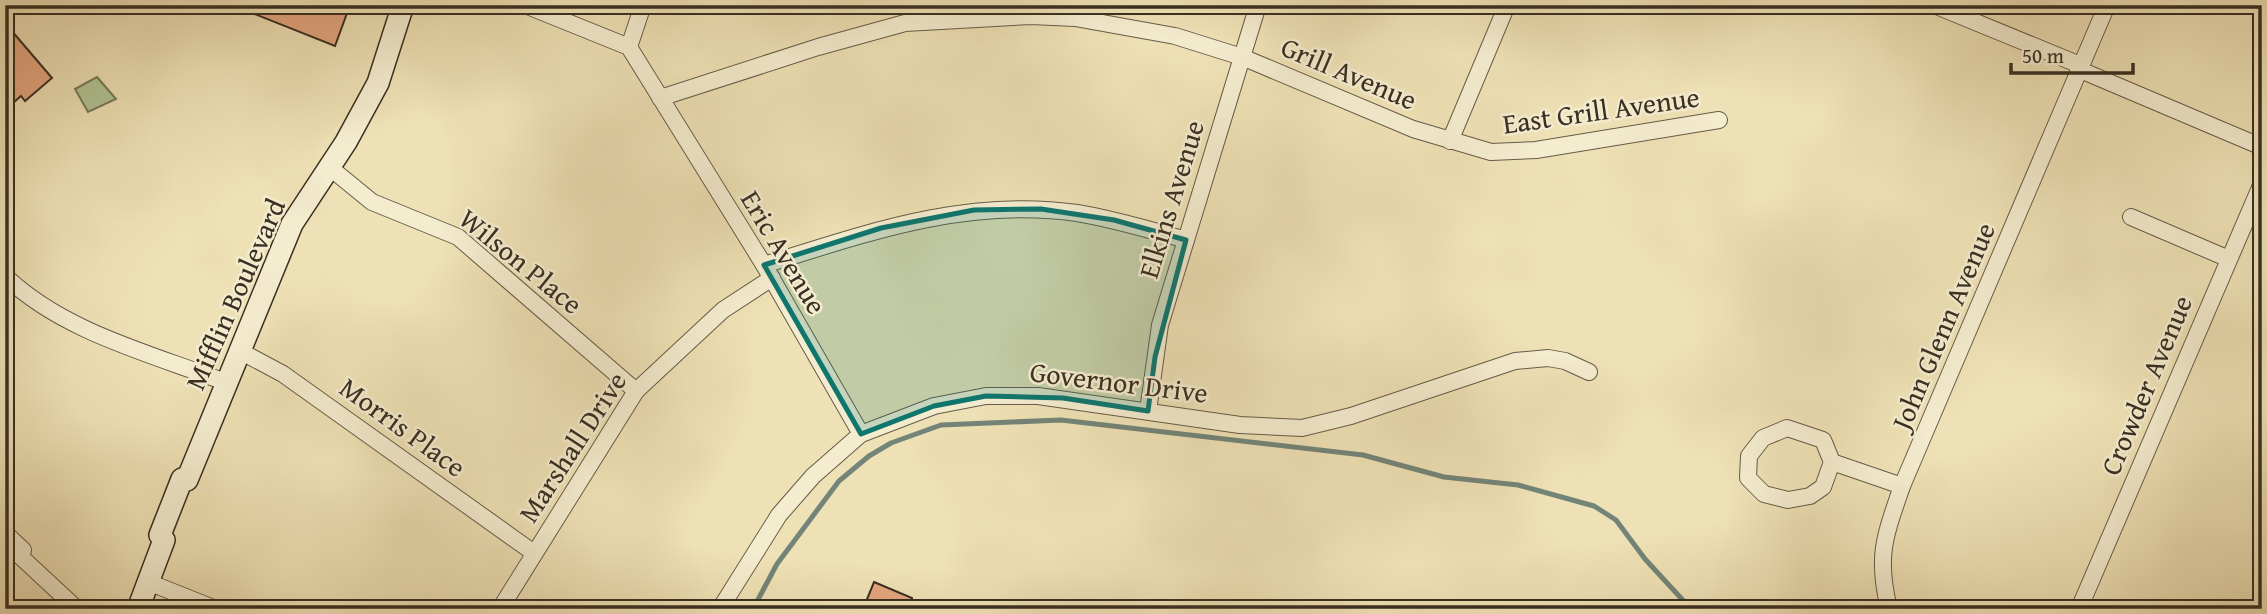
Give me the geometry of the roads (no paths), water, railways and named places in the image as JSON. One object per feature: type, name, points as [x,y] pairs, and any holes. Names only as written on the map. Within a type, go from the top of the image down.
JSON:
[{"type":"street","name":"Mifflin Boulevard","points":[[138,609],[164,540],[160,535],[182,479],[187,480],[238,349],[292,223],[346,142],[378,83],[403,5]]},
{"type":"street","points":[[525,5],[629,47],[660,98]]},
{"type":"street","points":[[629,47],[643,5]]},
{"type":"street","points":[[902,5],[905,23]]},
{"type":"street","name":"Elkins Avenue","points":[[1148,411],[1160,325],[1258,5]]},
{"type":"street","points":[[1450,141],[1507,5]]},
{"type":"street","points":[[1934,5],[2262,147]]},
{"type":"street","name":"John Glenn Avenue","points":[[1889,609],[1882,580],[1881,552],[1902,486],[2107,5]]},
{"type":"street","name":"Grill Avenue","points":[[660,98],[818,47],[905,23],[1076,12],[1175,36],[1242,57],[1413,129],[1450,141]]},
{"type":"street","name":"Eric Avenue","points":[[660,98],[768,272],[861,434]]},
{"type":"street","name":"East Grill Avenue","points":[[1450,141],[1491,152],[1514,152],[1719,120]]},
{"type":"street","name":"Wilson Place","points":[[328,166],[372,202],[458,237],[636,391]]},
{"type":"street","name":"Crowder Avenue","points":[[2079,609],[2262,183]]},
{"type":"street","name":"Marshall Drive","points":[[500,609],[636,391],[768,272],[881,228],[974,210],[1041,209],[1076,213],[1186,240]]},
{"type":"street","points":[[2131,217],[2229,259]]},
{"type":"street","points":[[5,276],[27,295],[61,316],[225,382]]},
{"type":"street","name":"Morris Place","points":[[238,349],[283,374],[534,553]]},
{"type":"street","name":"Governor Drive","points":[[720,609],[794,496],[861,434],[934,406],[986,396],[1063,398],[1240,425],[1302,428],[1351,416],[1514,361],[1548,358],[1565,361],[1589,372]]},
{"type":"street","points":[[1832,462],[1823,487],[1810,496],[1788,500],[1764,494],[1748,478],[1749,456],[1763,438],[1787,428],[1823,440],[1832,462],[1902,486]]},
{"type":"street","points":[[5,533],[23,550],[21,557],[76,609]]},
{"type":"street","points":[[148,582],[216,609]]},
{"type":"waterway","points":[[753,609],[777,564],[839,481],[869,456],[891,443],[941,425],[1061,420],[1363,455],[1444,477],[1518,485],[1594,506],[1616,520],[1645,559],[1691,609]]}]
